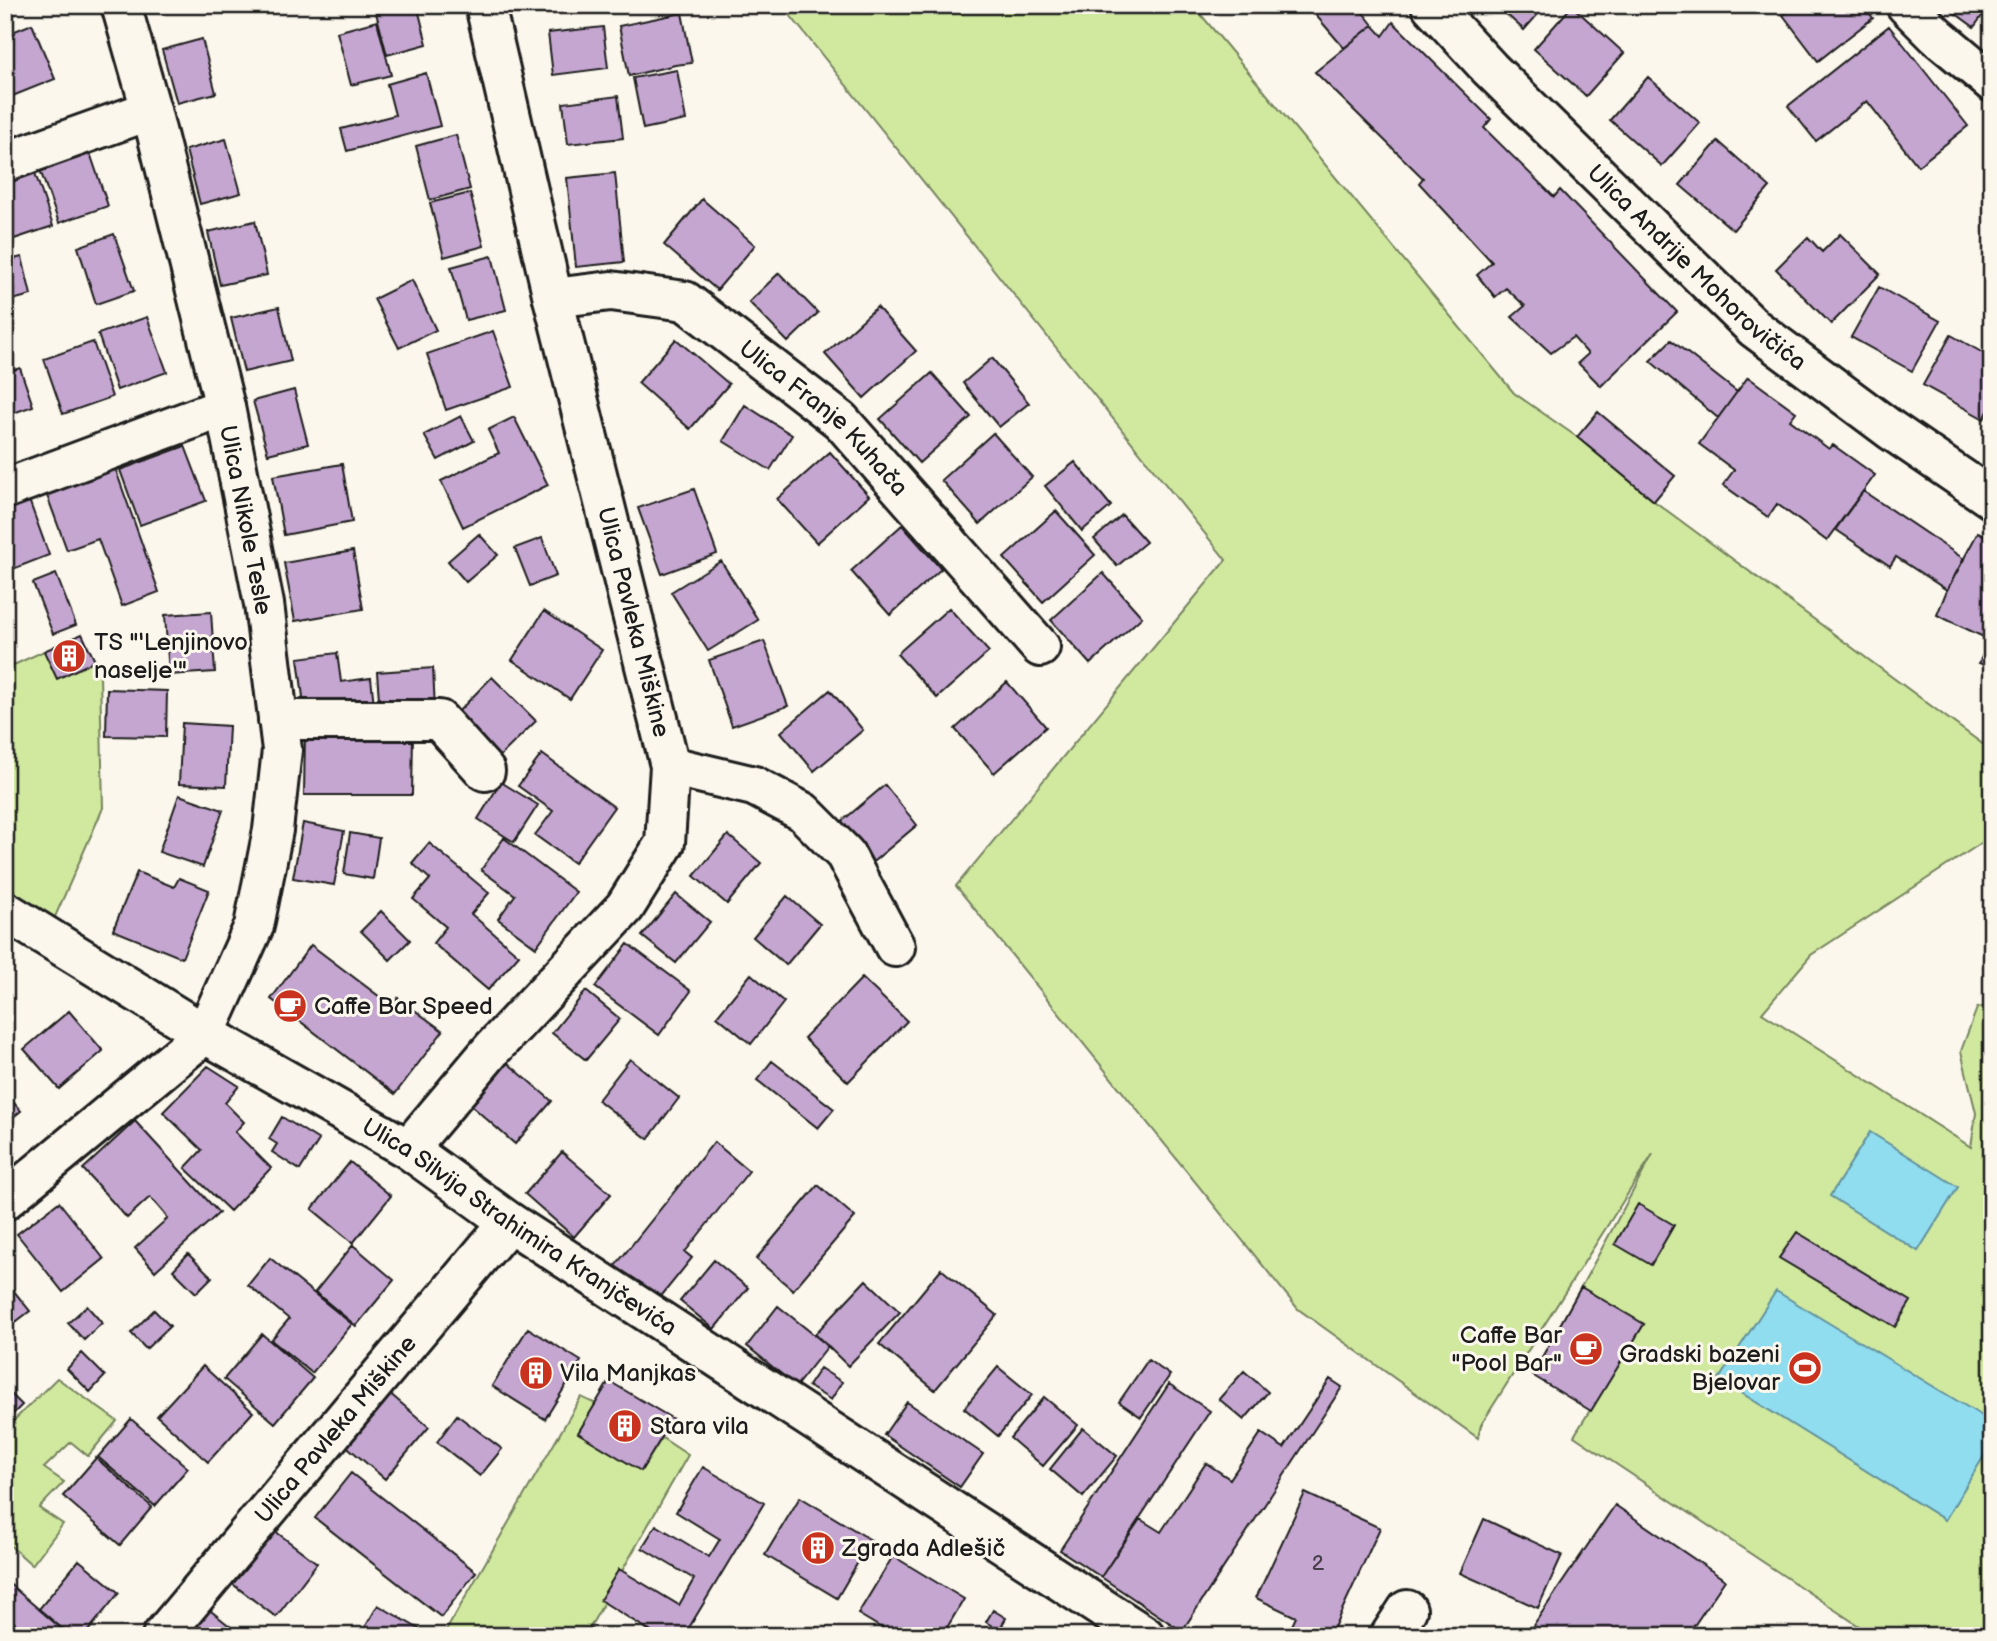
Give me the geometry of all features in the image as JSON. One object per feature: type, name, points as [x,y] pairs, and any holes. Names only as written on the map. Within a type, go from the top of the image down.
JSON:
[{"type":"street","name":"Ulica Nikole Tesle","points":[[121,5],[151,110],[225,407],[264,604],[282,750],[274,817],[254,926],[205,1034]]},
{"type":"street","name":"Ulica Andrije Mohorovičića","points":[[1431,5],[1500,79],[1754,328],[1891,430],[1992,499]]},
{"type":"street","points":[[1906,5],[1937,36],[1992,82]]},
{"type":"street","name":"Ulica Pavleka Miškine","points":[[408,1149],[493,1048],[625,907],[664,843],[670,766],[553,298],[493,8]]},
{"type":"street","points":[[5,162],[151,110]]},
{"type":"street","name":"Ulica Franje Kuhača","points":[[553,298],[611,291],[685,301],[841,421],[1040,647]]},
{"type":"street","points":[[5,489],[225,407]]},
{"type":"street","points":[[278,720],[439,720],[485,771]]},
{"type":"street","points":[[670,766],[754,786],[803,812],[845,854],[895,947]]},
{"type":"street","name":"Ulica Silvija Strahimira Kranjčevića","points":[[5,911],[205,1034],[408,1149],[509,1222],[1145,1636]]},
{"type":"street","points":[[5,1200],[205,1034]]},
{"type":"street","name":"Ulica Pavleka Miškine","points":[[162,1636],[509,1222]]},
{"type":"green space","points":[[782,5],[1193,5],[1514,393],[1577,437],[1654,501],[1992,751],[1992,836],[1811,955],[1762,1013],[1971,1147],[1976,1113],[1961,1051],[1977,1008],[1992,1005],[1992,1636],[1874,1636],[1574,1436],[1644,1324],[1581,1287],[1653,1154],[1481,1425],[1478,1438],[1298,1309],[956,886],[1226,560]]},
{"type":"green space","points":[[44,651],[57,678],[95,661],[100,674],[103,808],[51,926],[5,888],[5,669]]},
{"type":"green space","points":[[57,1378],[117,1421],[88,1456],[71,1442],[44,1468],[64,1482],[39,1508],[63,1524],[32,1565],[5,1541],[5,1429]]},
{"type":"green space","points":[[581,1397],[596,1404],[579,1433],[641,1471],[662,1438],[688,1455],[585,1636],[443,1636]]},
{"type":"water","points":[[1870,1132],[1958,1187],[1918,1251],[1830,1196]]},
{"type":"water","points":[[1776,1291],[1992,1422],[1992,1443],[1945,1520],[1719,1379]]},
{"type":"building","points":[[374,5],[417,5],[427,44],[387,55]]},
{"type":"building","points":[[1307,5],[1357,5],[1373,25],[1344,48]]},
{"type":"building","points":[[1496,5],[1546,5],[1524,30]]},
{"type":"building","points":[[1796,5],[1863,5],[1873,18],[1818,61],[1783,15]]},
{"type":"building","points":[[1944,5],[1990,5],[1974,27]]},
{"type":"building","points":[[1572,6],[1624,53],[1586,96],[1534,49]]},
{"type":"building","points":[[682,13],[692,63],[629,76],[619,26]]},
{"type":"building","points":[[377,21],[391,75],[351,85],[337,32]]},
{"type":"building","points":[[1393,22],[1491,119],[1484,128],[1554,197],[1560,190],[1677,312],[1601,386],[1578,363],[1588,354],[1573,337],[1551,353],[1512,317],[1525,306],[1506,288],[1495,297],[1477,275],[1492,262],[1419,183],[1423,178],[1315,72],[1373,25],[1383,36]]},
{"type":"building","points":[[32,24],[55,79],[5,99],[5,35]]},
{"type":"building","points":[[1889,26],[1968,126],[1918,166],[1867,101],[1816,141],[1788,106]]},
{"type":"building","points":[[603,27],[608,68],[553,75],[548,33]]},
{"type":"building","points":[[202,39],[216,93],[177,103],[162,50]]},
{"type":"building","points":[[677,70],[686,120],[643,129],[633,78]]},
{"type":"building","points":[[426,73],[440,126],[347,151],[341,129],[395,115],[387,84]]},
{"type":"building","points":[[1648,77],[1700,123],[1662,166],[1610,120]]},
{"type":"building","points":[[618,96],[623,138],[568,144],[563,103]]},
{"type":"building","points":[[456,135],[470,189],[430,200],[416,146]]},
{"type":"building","points":[[226,139],[241,193],[200,204],[186,150]]},
{"type":"building","points":[[1718,141],[1770,187],[1733,230],[1680,185]]},
{"type":"building","points":[[89,150],[108,206],[59,223],[39,167]]},
{"type":"building","points":[[34,170],[53,226],[5,242],[5,180]]},
{"type":"building","points":[[615,173],[624,262],[576,267],[567,178]]},
{"type":"building","points":[[470,193],[484,246],[444,257],[430,203]]},
{"type":"building","points":[[702,199],[755,245],[717,290],[664,245]]},
{"type":"building","points":[[255,221],[267,275],[220,285],[208,232]]},
{"type":"building","points":[[114,234],[134,291],[96,304],[78,247]]},
{"type":"building","points":[[1840,234],[1880,274],[1831,324],[1776,269],[1808,237],[1822,252]]},
{"type":"building","points":[[492,256],[506,310],[466,320],[451,267]]},
{"type":"building","points":[[22,257],[31,295],[5,302],[5,261]]},
{"type":"building","points":[[779,273],[818,313],[788,342],[749,302]]},
{"type":"building","points":[[412,280],[436,330],[399,348],[374,299]]},
{"type":"building","points":[[1879,287],[1940,321],[1912,371],[1851,337]]},
{"type":"building","points":[[279,307],[291,361],[244,372],[231,318]]},
{"type":"building","points":[[877,307],[916,351],[864,398],[825,354]]},
{"type":"building","points":[[147,317],[167,372],[117,390],[98,334]]},
{"type":"building","points":[[493,331],[513,387],[446,410],[427,354]]},
{"type":"building","points":[[1951,335],[1992,358],[1992,404],[1984,419],[1923,385]]},
{"type":"building","points":[[676,339],[729,384],[690,429],[638,383]]},
{"type":"building","points":[[1671,340],[1737,392],[1718,418],[1650,361]]},
{"type":"building","points":[[93,342],[112,397],[63,414],[44,359]]},
{"type":"building","points":[[992,358],[1029,403],[999,427],[963,383]]},
{"type":"building","points":[[20,368],[33,406],[5,416],[5,373]]},
{"type":"building","points":[[932,373],[971,417],[919,463],[880,419]]},
{"type":"building","points":[[1748,377],[1796,412],[1790,420],[1829,449],[1833,445],[1875,475],[1827,541],[1777,504],[1768,517],[1723,485],[1734,470],[1699,444]]},
{"type":"building","points":[[294,390],[308,444],[268,454],[253,401]]},
{"type":"building","points":[[745,405],[792,435],[770,470],[723,441]]},
{"type":"building","points":[[1598,412],[1675,476],[1654,501],[1577,437]]},
{"type":"building","points":[[461,416],[474,441],[438,460],[424,435]]},
{"type":"building","points":[[514,417],[548,485],[463,527],[441,481],[499,453],[488,430]]},
{"type":"building","points":[[993,433],[1032,477],[980,524],[941,480]]},
{"type":"building","points":[[185,446],[206,501],[140,525],[120,470]]},
{"type":"building","points":[[830,452],[869,496],[817,543],[777,499]]},
{"type":"building","points":[[1075,462],[1111,506],[1082,531],[1045,486]]},
{"type":"building","points":[[342,464],[352,522],[284,535],[273,476]]},
{"type":"building","points":[[114,465],[159,592],[122,606],[98,539],[67,550],[45,490]]},
{"type":"building","points":[[694,489],[717,554],[662,574],[638,508]]},
{"type":"building","points":[[1863,491],[1964,559],[1947,590],[1896,557],[1890,566],[1835,529]]},
{"type":"building","points":[[29,500],[49,555],[5,572],[5,508]]},
{"type":"building","points":[[1056,511],[1095,555],[1043,602],[1004,558]]},
{"type":"building","points":[[1122,515],[1146,542],[1117,566],[1094,539]]},
{"type":"building","points":[[902,525],[941,569],[890,615],[851,571]]},
{"type":"building","points":[[1978,532],[1992,539],[1992,668],[1979,663],[1990,640],[1937,615],[1947,590]]},
{"type":"building","points":[[479,534],[498,555],[466,582],[448,561]]},
{"type":"building","points":[[542,538],[556,576],[530,586],[515,548]]},
{"type":"building","points":[[353,551],[363,609],[295,621],[284,563]]},
{"type":"building","points":[[721,561],[758,620],[708,651],[671,592]]},
{"type":"building","points":[[1103,573],[1142,617],[1090,664],[1051,620]]},
{"type":"building","points":[[56,574],[76,625],[53,634],[33,583]]},
{"type":"building","points":[[949,608],[989,652],[937,698],[897,654]]},
{"type":"building","points":[[544,611],[602,650],[570,699],[512,660]]},
{"type":"building","points":[[211,612],[215,672],[169,675],[165,615]]},
{"type":"building","name":"TS \"'Lenjinovo naselje'\"","points":[[82,634],[95,661],[57,679],[44,651]]},
{"type":"building","points":[[764,641],[788,706],[732,726],[709,660]]},
{"type":"building","points":[[337,653],[341,682],[371,678],[374,705],[305,713],[298,658]]},
{"type":"building","points":[[433,668],[435,710],[380,713],[377,672]]},
{"type":"building","points":[[492,677],[536,721],[495,761],[452,718]]},
{"type":"building","points":[[1007,682],[1046,727],[994,773],[955,729]]},
{"type":"building","points":[[107,689],[167,691],[166,737],[106,736]]},
{"type":"building","points":[[830,690],[863,730],[814,771],[781,732]]},
{"type":"building","points":[[182,723],[229,726],[226,786],[179,784]]},
{"type":"building","points":[[305,732],[413,733],[412,795],[304,795]]},
{"type":"building","points":[[542,754],[614,807],[574,863],[535,835],[553,811],[518,786]]},
{"type":"building","points":[[501,782],[538,805],[514,842],[478,819]]},
{"type":"building","points":[[885,785],[917,825],[868,866],[835,827]]},
{"type":"building","points":[[179,795],[223,810],[203,867],[159,852]]},
{"type":"building","points":[[303,823],[344,831],[334,885],[293,878]]},
{"type":"building","points":[[350,833],[379,838],[373,879],[344,874]]},
{"type":"building","points":[[728,835],[761,863],[727,904],[694,876]]},
{"type":"building","points":[[504,838],[576,892],[536,947],[498,919],[515,895],[481,870]]},
{"type":"building","points":[[429,843],[489,893],[471,914],[519,955],[488,990],[433,943],[446,927],[413,899],[430,879],[412,863]]},
{"type":"building","points":[[137,872],[174,887],[179,878],[209,890],[182,958],[113,930]]},
{"type":"building","points":[[676,894],[710,922],[676,963],[642,936]]},
{"type":"building","points":[[787,896],[820,924],[786,965],[753,937]]},
{"type":"building","points":[[381,911],[410,940],[390,960],[361,931]]},
{"type":"building","points":[[628,944],[691,991],[659,1035],[595,987]]},
{"type":"building","points":[[311,945],[392,1006],[398,998],[443,1031],[395,1094],[271,999]]},
{"type":"building","points":[[751,974],[784,1002],[751,1044],[717,1016]]},
{"type":"building","points":[[862,978],[907,1021],[848,1082],[804,1038]]},
{"type":"building","points":[[586,991],[620,1019],[586,1060],[552,1033]]},
{"type":"building","points":[[69,1011],[103,1051],[59,1089],[24,1049]]},
{"type":"building","points":[[503,1059],[552,1101],[515,1144],[466,1101]]},
{"type":"building","points":[[630,1059],[679,1098],[648,1139],[598,1100]]},
{"type":"building","points":[[772,1061],[834,1109],[818,1128],[757,1080]]},
{"type":"building","points":[[208,1066],[239,1086],[225,1103],[244,1122],[235,1132],[271,1168],[230,1211],[185,1168],[202,1150],[163,1112]]},
{"type":"building","points":[[5,1093],[21,1111],[5,1124]]},
{"type":"building","points":[[282,1117],[319,1140],[300,1170],[272,1152],[277,1144],[269,1139]]},
{"type":"building","points":[[135,1121],[219,1213],[155,1271],[135,1248],[168,1218],[150,1197],[127,1218],[83,1169]]},
{"type":"building","points":[[714,1142],[749,1171],[685,1252],[692,1258],[654,1305],[611,1271]]},
{"type":"building","points":[[562,1152],[611,1194],[574,1237],[525,1194]]},
{"type":"building","points":[[350,1162],[391,1196],[353,1243],[312,1209]]},
{"type":"building","points":[[818,1185],[855,1217],[793,1290],[756,1259]]},
{"type":"building","points":[[59,1202],[104,1259],[63,1292],[17,1234]]},
{"type":"building","points":[[1638,1204],[1674,1225],[1651,1265],[1615,1244]]},
{"type":"building","points":[[1797,1232],[1911,1301],[1895,1327],[1779,1258]]},
{"type":"building","points":[[353,1245],[394,1280],[356,1326],[315,1292]]},
{"type":"building","points":[[188,1254],[212,1277],[196,1293],[173,1270]]},
{"type":"building","points":[[270,1258],[352,1324],[312,1373],[271,1340],[289,1319],[248,1285]]},
{"type":"building","points":[[714,1260],[748,1288],[714,1329],[680,1301]]},
{"type":"building","points":[[941,1269],[997,1315],[935,1390],[879,1344]]},
{"type":"building","points":[[5,1280],[30,1311],[5,1330]]},
{"type":"building","points":[[866,1280],[900,1312],[848,1366],[815,1334]]},
{"type":"building","points":[[1581,1287],[1644,1324],[1591,1411],[1532,1375]]},
{"type":"building","points":[[87,1306],[102,1323],[84,1340],[68,1323]]},
{"type":"building","points":[[778,1306],[828,1346],[796,1386],[747,1346]]},
{"type":"building","points":[[154,1310],[170,1326],[146,1349],[131,1333]]},
{"type":"building","name":"Vila Manjkas","points":[[528,1328],[581,1361],[545,1419],[492,1386]]},
{"type":"building","points":[[262,1334],[313,1378],[275,1423],[224,1379]]},
{"type":"building","points":[[82,1353],[105,1376],[90,1392],[67,1369]]},
{"type":"building","points":[[1148,1360],[1170,1375],[1141,1417],[1119,1402]]},
{"type":"building","points":[[203,1366],[253,1412],[208,1462],[157,1416]]},
{"type":"building","points":[[998,1367],[1032,1395],[998,1436],[964,1408]]},
{"type":"building","points":[[820,1368],[842,1382],[831,1400],[808,1386]]},
{"type":"building","points":[[1244,1371],[1268,1392],[1244,1420],[1219,1399]]},
{"type":"building","points":[[1330,1379],[1342,1387],[1182,1631],[1101,1577],[1140,1519],[1161,1532],[1206,1463],[1230,1479],[1261,1433],[1284,1448]]},
{"type":"building","name":"Stara vila","points":[[609,1381],[673,1419],[641,1471],[578,1433]]},
{"type":"building","points":[[1169,1384],[1210,1411],[1101,1577],[1060,1550]]},
{"type":"building","points":[[381,1386],[429,1427],[385,1479],[337,1438]]},
{"type":"building","points":[[5,1388],[22,1405],[5,1422]]},
{"type":"building","points":[[1044,1397],[1078,1425],[1043,1466],[1010,1438]]},
{"type":"building","points":[[907,1402],[983,1454],[960,1487],[884,1435]]},
{"type":"building","points":[[457,1415],[502,1449],[480,1476],[437,1442]]},
{"type":"building","points":[[131,1419],[188,1468],[155,1506],[98,1457]]},
{"type":"building","points":[[1083,1428],[1117,1456],[1083,1497],[1050,1469]]},
{"type":"building","points":[[96,1458],[152,1507],[120,1545],[63,1496]]},
{"type":"building","points":[[703,1467],[764,1503],[684,1636],[658,1636],[600,1600],[619,1569],[679,1605],[694,1579],[642,1548],[656,1525],[709,1557],[720,1539],[676,1512]]},
{"type":"building","points":[[351,1473],[476,1572],[441,1617],[315,1518]]},
{"type":"building","points":[[1305,1493],[1380,1528],[1330,1636],[1287,1636],[1296,1617],[1256,1598]]},
{"type":"building","name":"Zgrada Adlešič","points":[[800,1497],[871,1540],[837,1598],[765,1555]]},
{"type":"building","points":[[1615,1505],[1725,1580],[1687,1636],[1526,1636]]},
{"type":"building","points":[[1484,1519],[1562,1555],[1538,1608],[1460,1573]]},
{"type":"building","points":[[267,1525],[317,1563],[276,1617],[226,1579]]},
{"type":"building","points":[[893,1556],[964,1599],[942,1636],[895,1636],[858,1614]]},
{"type":"building","points":[[79,1560],[119,1593],[84,1636],[71,1636],[39,1609]]},
{"type":"building","points":[[6,1581],[70,1636],[10,1636],[18,1626],[5,1615]]},
{"type":"building","points":[[378,1605],[431,1636],[360,1636]]},
{"type":"building","points":[[206,1607],[242,1636],[184,1636]]},
{"type":"building","points":[[993,1610],[1006,1618],[1002,1625],[1020,1636],[986,1636],[992,1626],[986,1622]]},
{"type":"building","points":[[591,1629],[602,1636],[587,1636]]},
{"type":"place","name":"TS \"'Lenjinovo naselje'\"","points":[[69,656]]},
{"type":"place","name":"Caffe Bar Speed","points":[[290,1006]]},
{"type":"place","name":"Caffe Bar \"Pool Bar\"","points":[[1586,1349]]},
{"type":"place","name":"Gradski bazeni Bjelovar","points":[[1805,1368]]},
{"type":"place","name":"Vila Manjkas","points":[[536,1373]]},
{"type":"place","name":"Stara vila","points":[[625,1426]]},
{"type":"place","name":"Zgrada Adlešič","points":[[818,1548]]}]
